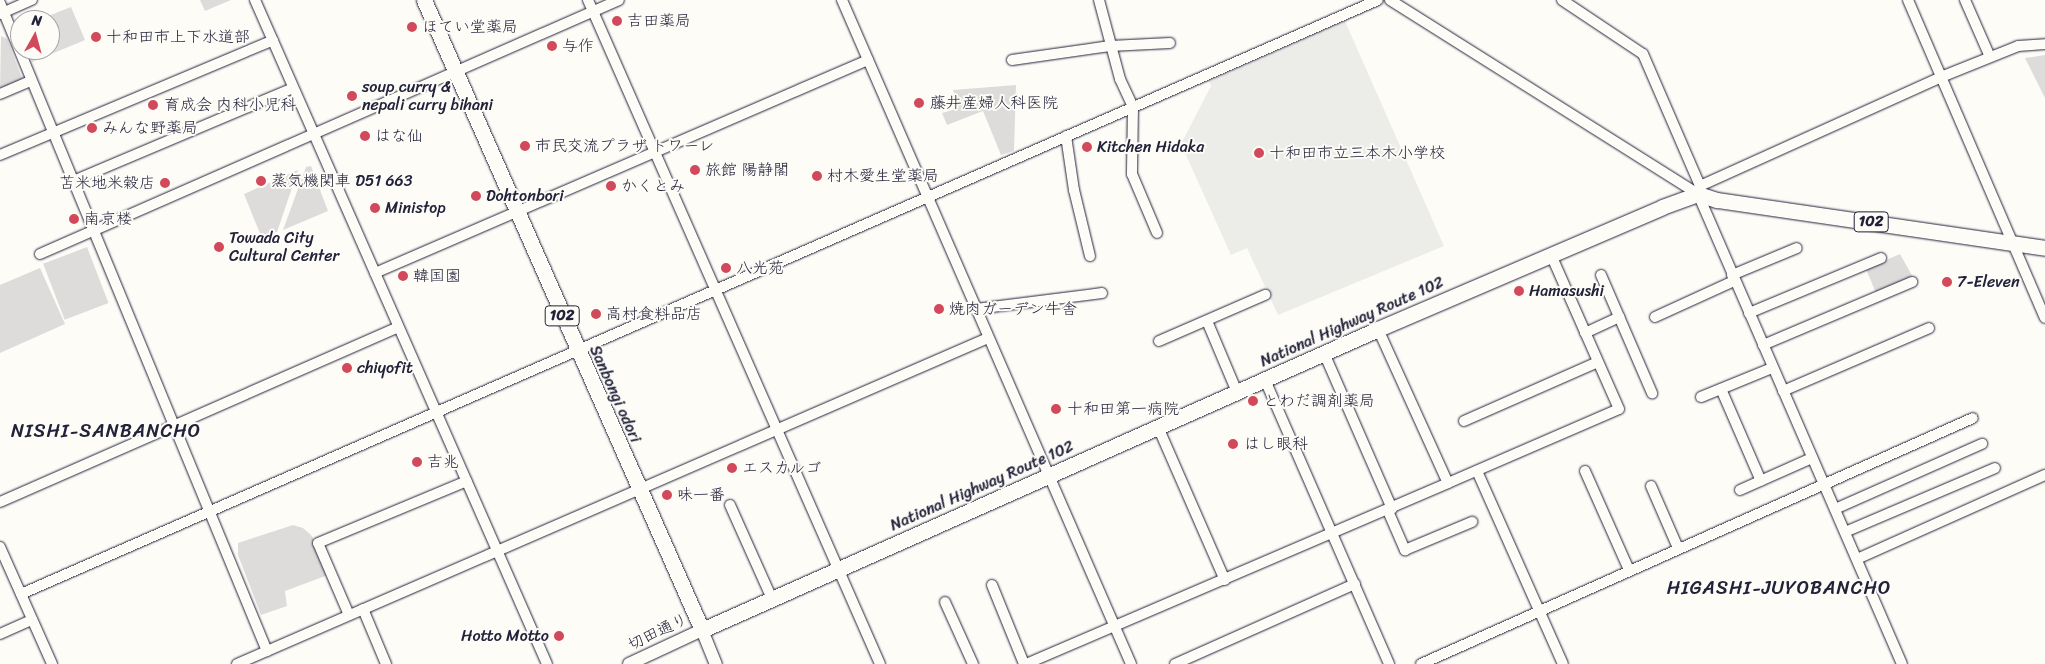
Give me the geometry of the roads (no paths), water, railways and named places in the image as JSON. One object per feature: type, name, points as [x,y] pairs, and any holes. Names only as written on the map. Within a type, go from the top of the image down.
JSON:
[{"type":"highway","name":"Sanbongi odori","points":[[424,0],[639,491],[702,630]]},
{"type":"highway","name":"102","points":[[1699,190],[1717,200],[2045,248]]},
{"type":"highway","name":"National Highway Route 102","points":[[702,630],[1378,329],[1551,256],[1699,190]]},
{"type":"main road","name":"切田通り","points":[[629,664],[702,630]]},
{"type":"main road","name":"Sanbongi odori","points":[[702,630],[716,664]]},
{"type":"street","points":[[32,0],[1,10],[267,651]]},
{"type":"street","points":[[255,0],[374,273],[499,552],[546,664]]},
{"type":"street","points":[[588,0],[880,664]]},
{"type":"street","points":[[40,254],[619,0]]},
{"type":"street","points":[[842,0],[1131,664]]},
{"type":"street","points":[[1099,0],[1110,46],[1133,107],[1132,174],[1157,233]]},
{"type":"street","points":[[22,594],[436,411],[1378,0]]},
{"type":"street","points":[[1390,0],[1699,190]]},
{"type":"street","points":[[1562,0],[1643,54],[1733,278],[1902,664]]},
{"type":"street","points":[[1908,0],[2045,318]]},
{"type":"street","points":[[1965,0],[1990,57]]},
{"type":"street","points":[[0,155],[273,40]]},
{"type":"street","points":[[1012,60],[1110,46],[1170,43]]},
{"type":"street","points":[[1699,190],[1941,77],[2018,46],[2045,44]]},
{"type":"street","points":[[374,273],[868,60]]},
{"type":"street","points":[[0,94],[31,81]]},
{"type":"street","points":[[73,181],[293,88]]},
{"type":"street","points":[[1066,136],[1074,190],[1090,256]]},
{"type":"street","points":[[1655,317],[1797,248]]},
{"type":"street","points":[[992,585],[1025,664],[1390,510],[1618,409],[1551,256]]},
{"type":"street","points":[[1749,313],[1881,258]]},
{"type":"street","points":[[1601,275],[1652,393]]},
{"type":"street","points":[[1762,345],[1912,282]]},
{"type":"street","points":[[976,309],[1102,293]]},
{"type":"street","points":[[1159,341],[1265,295]]},
{"type":"street","points":[[1585,332],[1619,317]]},
{"type":"street","points":[[1207,321],[1237,392]]},
{"type":"street","points":[[0,502],[398,327]]},
{"type":"street","points":[[1782,391],[1929,328]]},
{"type":"street","points":[[1378,329],[1448,483]]},
{"type":"street","points":[[237,664],[363,608],[499,552],[988,338]]},
{"type":"street","points":[[1324,353],[1405,550],[1472,522]]},
{"type":"street","points":[[1464,421],[1598,362]]},
{"type":"street","points":[[1701,397],[1772,368]]},
{"type":"street","points":[[1265,380],[1389,664]]},
{"type":"street","points":[[1720,389],[1761,481]]},
{"type":"street","points":[[1421,664],[1540,609],[1973,418]]},
{"type":"street","points":[[1158,427],[1225,580]]},
{"type":"street","points":[[1835,509],[1982,444]]},
{"type":"street","points":[[1740,490],[1812,458]]},
{"type":"street","points":[[1845,532],[1995,468]]},
{"type":"street","points":[[1477,470],[1563,664]]},
{"type":"street","points":[[1585,471],[1629,570]]},
{"type":"street","points":[[1857,559],[2045,475]]},
{"type":"street","points":[[348,615],[318,544],[467,481]]},
{"type":"street","points":[[1652,486],[1678,548]]},
{"type":"street","points":[[730,505],[772,599]]},
{"type":"street","points":[[0,547],[52,664]]},
{"type":"street","points":[[1175,664],[1355,584]]},
{"type":"street","points":[[945,602],[973,664]]},
{"type":"street","points":[[363,608],[386,664]]},
{"type":"street","points":[[0,634],[32,620]]},
{"type":"place","name":"吉田薬局","points":[[617,21]]},
{"type":"place","name":"ほてい堂薬局","points":[[412,27]]},
{"type":"place","name":"十和田市上下水道部","points":[[96,37]]},
{"type":"place","name":"与作","points":[[552,46]]},
{"type":"place","name":"soup curry & nepali curry bihani","points":[[352,96]]},
{"type":"place","name":"藤井産婦人科医院","points":[[919,103]]},
{"type":"place","name":"育成会 内科小児科","points":[[153,105]]},
{"type":"place","name":"みんな野薬局","points":[[92,128]]},
{"type":"place","name":"はな仙","points":[[365,136]]},
{"type":"place","name":"市民交流プラザ トワーレ","points":[[525,146]]},
{"type":"place","name":"Kitchen Hidaka","points":[[1087,147]]},
{"type":"place","name":"十和田市立三本木小学校","points":[[1259,153]]},
{"type":"place","name":"旅館 陽静閣","points":[[695,170]]},
{"type":"place","name":"村木愛生堂薬局","points":[[817,176]]},
{"type":"place","name":"蒸気機関車 D51 663","points":[[261,181]]},
{"type":"place","name":"苫米地米穀店","points":[[165,183]]},
{"type":"place","name":"かくとみ","points":[[611,186]]},
{"type":"place","name":"Dohtonbori","points":[[476,196]]},
{"type":"place","name":"Ministop","points":[[375,208]]},
{"type":"place","name":"南京楼","points":[[74,219]]},
{"type":"place","name":"Towada City Cultural Center","points":[[219,247]]},
{"type":"place","name":"八光苑","points":[[726,268]]},
{"type":"place","name":"韓国園","points":[[403,276]]},
{"type":"place","name":"7-Eleven","points":[[1947,282]]},
{"type":"place","name":"Hamasushi","points":[[1519,291]]},
{"type":"place","name":"焼肉ガーデン牛舎","points":[[939,309]]},
{"type":"place","name":"高村食料品店","points":[[596,314]]},
{"type":"place","name":"chiyofit","points":[[347,368]]},
{"type":"place","name":"とわだ調剤薬局","points":[[1253,401]]},
{"type":"place","name":"十和田第一病院","points":[[1056,409]]},
{"type":"place","name":"はし眼科","points":[[1233,444]]},
{"type":"place","name":"吉兆","points":[[417,462]]},
{"type":"place","name":"エスカルゴ","points":[[732,468]]},
{"type":"place","name":"味一番","points":[[667,495]]},
{"type":"place","name":"Hotto Motto","points":[[559,636]]},
{"type":"district","name":"NISHI-SANBANCHO","points":[[106,431]]},
{"type":"district","name":"HIGASHI-JUYOBANCHO","points":[[1779,588]]}]
